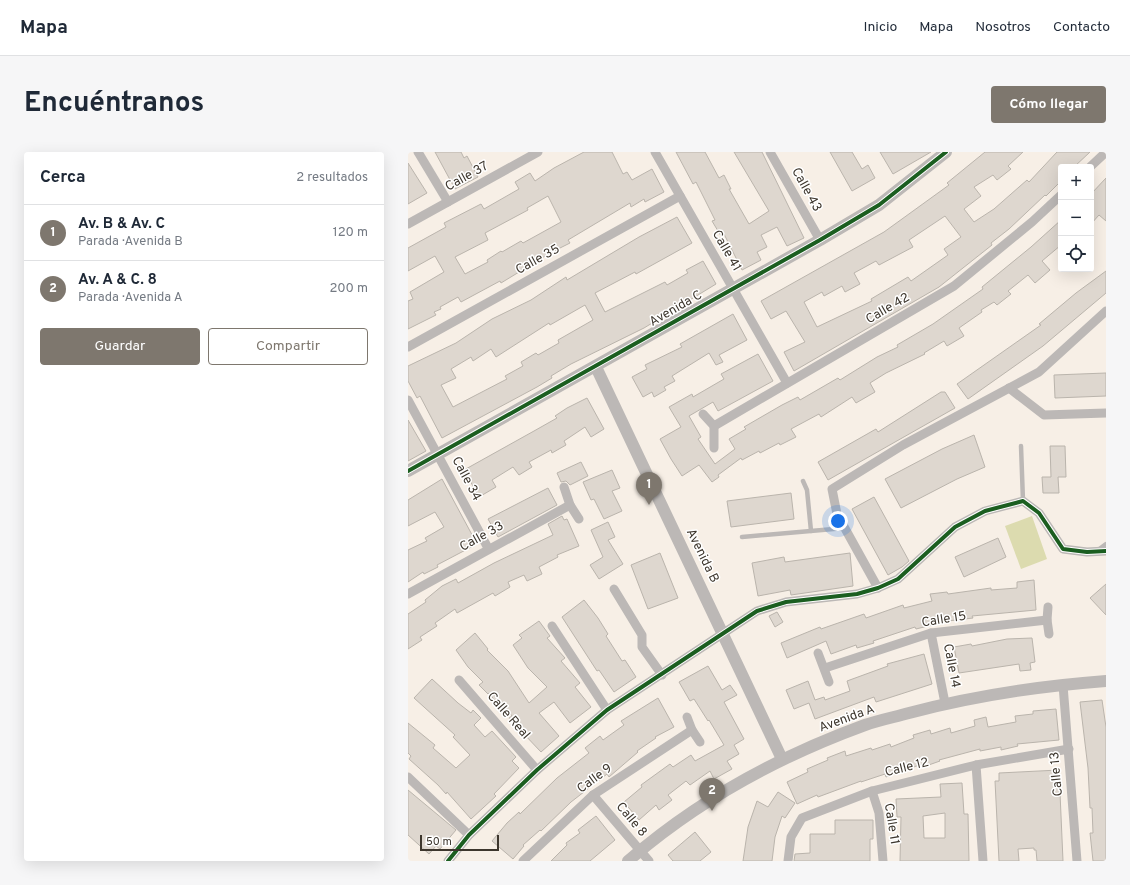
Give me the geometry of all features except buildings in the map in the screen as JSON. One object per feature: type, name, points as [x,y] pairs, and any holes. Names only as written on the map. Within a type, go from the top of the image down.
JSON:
[{"type":"street","points":[[418,152],[448,202]]},
{"type":"street","name":"Calle 37","points":[[408,224],[538,152]]},
{"type":"street","name":"Calle 41","points":[[655,152],[787,383]]},
{"type":"street","name":"Calle 43","points":[[770,152],[820,240]]},
{"type":"street","name":"Avenida C","points":[[408,471],[820,240],[879,205],[946,152]]},
{"type":"street","points":[[1093,164],[1106,152]]},
{"type":"street","name":"Calle 35","points":[[408,347],[680,196]]},
{"type":"street","name":"Calle 42","points":[[714,426],[954,286],[1032,222],[1058,198]]},
{"type":"street","points":[[878,588],[837,514],[832,489],[903,445],[1039,372],[1106,311]]},
{"type":"street","name":"Avenida B","points":[[596,366],[782,759]]},
{"type":"street","points":[[1009,388],[1044,415],[1106,413]]},
{"type":"street","name":"Calle 34","points":[[408,400],[488,548]]},
{"type":"street","points":[[703,414],[714,426],[714,448]]},
{"type":"street","points":[[564,488],[570,505],[579,519]]},
{"type":"street","points":[[448,861],[469,835],[536,770],[607,710],[662,676],[757,611],[786,602],[857,594],[898,580],[955,527],[985,511],[1022,501],[1039,513],[1063,550],[1106,551]]},
{"type":"street","name":"Calle 33","points":[[408,594],[488,548],[570,505]]},
{"type":"street","points":[[614,589],[642,635],[642,647],[662,676]]},
{"type":"street","points":[[1048,607],[1047,620],[1050,634]]},
{"type":"street","name":"Calle 15","points":[[825,668],[931,634],[1047,620]]},
{"type":"street","points":[[552,626],[607,710]]},
{"type":"street","name":"Calle 14","points":[[931,634],[945,703]]},
{"type":"street","points":[[818,653],[825,668],[829,682]]},
{"type":"street","name":"Calle Real","points":[[459,680],[536,770]]},
{"type":"street","name":"Avenida A","points":[[628,861],[640,850],[704,804],[782,759],[866,724],[945,703],[1063,684],[1106,681]]},
{"type":"street","name":"Calle 13","points":[[1063,684],[1077,861]]},
{"type":"street","points":[[687,717],[692,730],[700,742]]},
{"type":"street","name":"Calle 9","points":[[523,861],[593,795],[692,730]]},
{"type":"street","name":"Calle 12","points":[[788,861],[791,837],[802,818],[872,791],[976,765],[1068,749]]},
{"type":"street","points":[[976,765],[983,861]]},
{"type":"street","points":[[408,777],[469,835]]},
{"type":"street","name":"Calle 11","points":[[872,791],[880,813],[883,861]]},
{"type":"street","name":"Calle 8","points":[[593,795],[650,861]]},
{"type":"lane","points":[[1021,446],[1022,501]]},
{"type":"lane","points":[[803,481],[807,490],[811,531]]},
{"type":"lane","points":[[742,537],[845,528]]},
{"type":"lane","points":[[1096,551],[1106,544]]},
{"type":"green space","points":[[1032,516],[1047,559],[1021,569],[1005,526]]},
{"type":"cycle path","points":[[408,471],[820,240],[879,205],[946,152]]},
{"type":"cycle path","points":[[448,861],[469,835],[537,770],[607,710],[757,611],[786,602],[857,594],[878,588],[898,579],[955,527],[985,511],[1023,501],[1039,513],[1063,549],[1087,552],[1106,551]]},
{"type":"place","name":"Av. B & Av. C","points":[[649,505]]},
{"type":"place","name":"Av. A & C. 8","points":[[712,811]]}]
